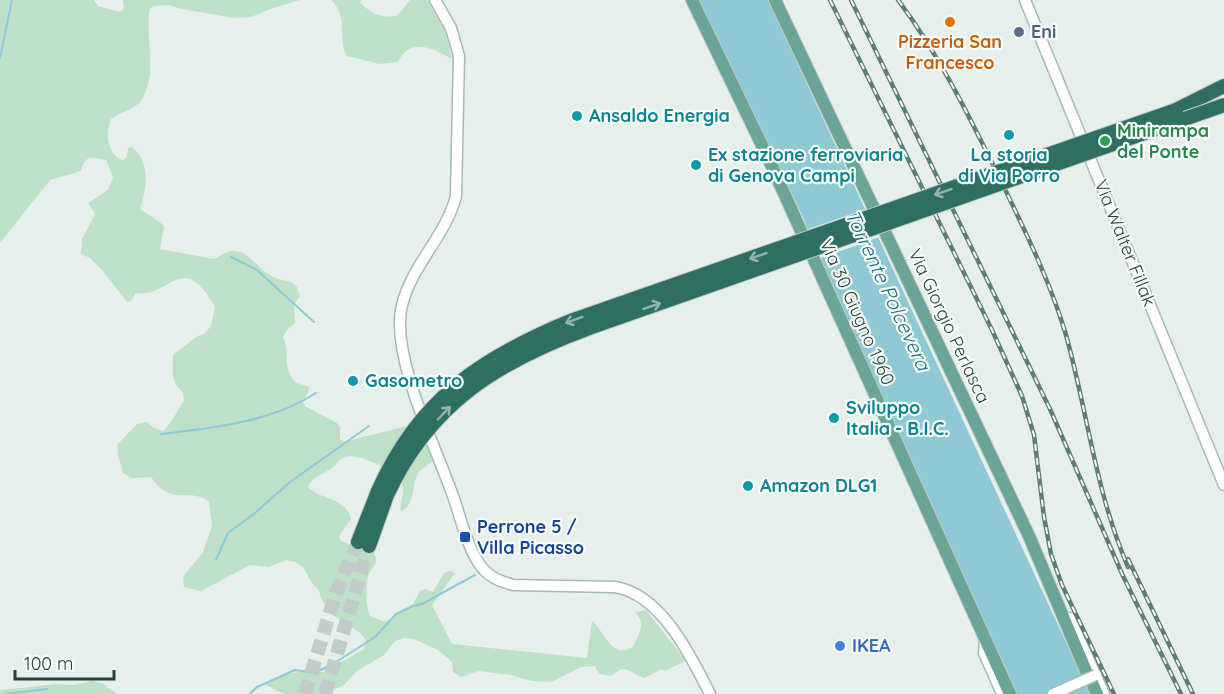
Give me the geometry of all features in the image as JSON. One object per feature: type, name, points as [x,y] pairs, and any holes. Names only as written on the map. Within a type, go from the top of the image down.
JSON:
[{"type":"highway","points":[[1176,110],[1224,86]]},
{"type":"highway","points":[[364,544],[391,463],[407,438],[436,403],[473,371],[526,340],[573,320],[1176,110],[1224,96]]},
{"type":"highway","points":[[382,493],[412,450],[442,414],[485,378],[527,354],[592,327],[1224,105]]},
{"type":"main road","points":[[435,0],[451,28],[459,56],[456,196],[449,217],[405,292],[401,311],[400,336],[426,427],[474,553],[484,571],[500,582],[513,585],[615,587],[634,592],[648,602],[688,650],[710,694]]},
{"type":"main road","name":"Via 30 Giugno 1960","points":[[692,0],[769,160],[1010,694]]},
{"type":"main road","name":"Via Giorgio Perlasca","points":[[775,0],[1031,537],[1093,681]]},
{"type":"main road","name":"Via Walter Fillak","points":[[1025,0],[1224,485]]},
{"type":"main road","name":"Via 30 Giugno 1960","points":[[985,640],[984,653],[1002,694]]},
{"type":"main road","points":[[701,676],[719,694]]},
{"type":"main road","points":[[1053,694],[1093,681],[1104,694]]},
{"type":"green space","points":[[0,0],[94,0],[98,6],[120,12],[124,9],[123,0],[300,0],[251,17],[234,18],[168,5],[150,8],[150,67],[146,91],[140,102],[111,119],[108,140],[109,146],[119,159],[124,160],[128,148],[132,147],[142,160],[146,184],[140,209],[164,227],[160,249],[214,259],[230,251],[241,252],[271,276],[297,287],[300,296],[294,304],[295,323],[283,337],[288,370],[295,382],[309,387],[303,402],[305,406],[337,423],[340,427],[340,439],[344,442],[419,423],[433,461],[418,473],[409,504],[401,512],[403,489],[400,481],[382,467],[364,459],[348,456],[343,458],[331,469],[314,479],[308,487],[338,503],[348,512],[351,519],[339,536],[341,541],[375,555],[376,561],[369,574],[367,587],[370,616],[385,622],[413,604],[420,591],[425,589],[433,592],[444,573],[449,571],[455,573],[432,605],[452,644],[587,658],[592,621],[614,647],[626,650],[633,647],[641,629],[641,621],[635,612],[646,610],[686,661],[644,678],[624,669],[612,676],[599,674],[595,666],[581,667],[551,682],[532,681],[511,675],[479,671],[461,677],[453,672],[452,662],[438,650],[414,639],[404,638],[395,641],[384,655],[357,671],[344,685],[323,694],[284,694],[264,684],[286,674],[304,671],[324,672],[364,649],[366,640],[360,633],[331,614],[321,599],[319,590],[303,567],[295,562],[286,560],[269,567],[250,565],[201,591],[184,587],[183,577],[203,552],[212,526],[209,502],[199,496],[170,494],[151,477],[131,478],[123,473],[117,445],[137,424],[147,422],[163,431],[172,421],[184,400],[183,392],[174,380],[173,355],[196,337],[205,333],[211,326],[215,306],[203,289],[193,280],[184,278],[159,289],[136,293],[131,301],[127,302],[102,270],[90,258],[81,254],[82,239],[95,214],[88,203],[108,190],[113,177],[106,160],[90,158],[85,162],[81,171],[50,180],[0,243]]},
{"type":"green space","points":[[331,0],[362,0],[360,2],[372,12],[381,16],[397,16],[410,0],[427,0],[445,30],[452,59],[437,51],[422,47],[409,49],[398,62],[379,64],[347,56],[344,50],[340,13]]},
{"type":"green space","points":[[92,681],[102,683],[117,694],[0,694],[0,690],[56,684],[73,685]]},
{"type":"water","name":"Torrente Polcevera","points":[[698,0],[768,0],[1090,694],[1016,694],[875,385],[802,215]]},
{"type":"pier","points":[[869,208],[883,236],[818,259],[805,230]]},
{"type":"waterway","points":[[0,58],[12,0]]},
{"type":"waterway","points":[[231,257],[257,270],[314,322]]},
{"type":"waterway","points":[[161,434],[221,426],[261,417],[281,411],[316,393]]},
{"type":"waterway","points":[[216,560],[228,533],[290,482],[369,426]]},
{"type":"waterway","points":[[250,694],[257,687],[295,670],[315,673],[336,662],[375,637],[396,614],[422,604],[475,575]]},
{"type":"waterway","points":[[5,694],[47,689]]},
{"type":"tunnel","points":[[305,694],[336,593],[358,542]]},
{"type":"tunnel","points":[[325,694],[369,546]]},
{"type":"railway","points":[[830,0],[1022,396],[1034,435],[1051,554],[1062,585],[1114,694]]},
{"type":"railway","points":[[851,0],[1050,409],[1123,576],[1181,694]]},
{"type":"railway","points":[[898,0],[941,65],[966,111],[1045,276],[1060,315],[1074,364],[1107,509],[1128,567]]},
{"type":"railway","points":[[1128,559],[1193,694]]},
{"type":"place","name":"Pizzeria San Francesco","points":[[950,22]]},
{"type":"place","name":"Eni","points":[[1019,32]]},
{"type":"place","name":"Ansaldo Energia","points":[[577,116]]},
{"type":"place","name":"La storia di Via Porro","points":[[1009,135]]},
{"type":"place","name":"Minirampa del Ponte","points":[[1105,141]]},
{"type":"place","name":"Ex stazione ferroviaria di Genova Campi","points":[[696,165]]},
{"type":"place","name":"Gasometro","points":[[353,381]]},
{"type":"place","name":"Sviluppo Italia - B.I.C.","points":[[834,418]]},
{"type":"place","name":"Amazon DLG1","points":[[748,486]]},
{"type":"place","name":"Perrone 5 / Villa Picasso","points":[[465,537]]},
{"type":"place","name":"IKEA","points":[[840,646]]}]
